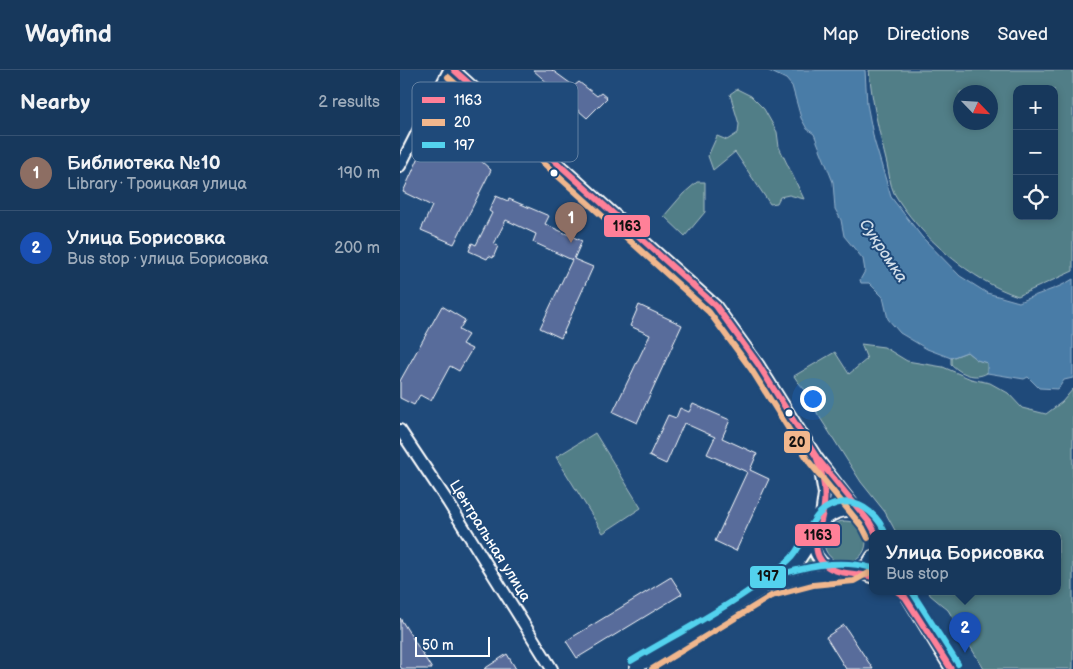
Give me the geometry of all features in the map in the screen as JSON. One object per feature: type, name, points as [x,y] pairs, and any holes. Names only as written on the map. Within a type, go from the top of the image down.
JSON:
[{"type":"street","points":[[443,82],[449,70]]},
{"type":"street","points":[[454,70],[467,82]]},
{"type":"street","points":[[400,166],[412,142]]},
{"type":"street","points":[[556,162],[716,306],[758,364],[817,458],[874,530]]},
{"type":"street","name":"Центральная улица","points":[[400,430],[448,502],[552,669]]},
{"type":"street","points":[[636,669],[762,590],[795,567],[814,538],[820,524],[824,494],[817,458]]},
{"type":"street","points":[[820,524],[837,512],[850,512],[862,516]]},
{"type":"street","points":[[814,538],[822,562],[839,573]]},
{"type":"street","points":[[852,573],[869,561]]},
{"type":"street","points":[[762,590],[812,576],[852,573],[869,576]]},
{"type":"street","points":[[904,595],[951,669]]},
{"type":"green space","points":[[869,70],[1073,70],[1073,271],[1018,296],[983,280],[948,255],[917,225],[894,193],[876,117]]},
{"type":"green space","points":[[737,89],[751,96],[764,109],[777,132],[779,147],[804,199],[789,195],[780,197],[777,203],[770,204],[735,152],[713,170],[708,156],[717,136],[727,140],[738,133],[739,124],[730,94]]},
{"type":"green space","points":[[697,182],[705,182],[705,212],[685,236],[664,216],[683,194]]},
{"type":"green space","points":[[861,344],[884,347],[907,361],[943,367],[971,379],[990,383],[1008,393],[1022,408],[1046,414],[1062,402],[1073,389],[1073,669],[984,669],[948,610],[930,595],[1061,595],[1061,530],[895,530],[885,512],[861,482],[817,413],[814,402],[794,376],[835,352],[849,374],[867,359]]},
{"type":"green space","points":[[967,352],[977,360],[988,363],[987,373],[978,376],[968,375],[959,371],[951,364],[951,358]]},
{"type":"green space","points":[[595,433],[641,508],[603,533],[556,457]]},
{"type":"green space","points":[[841,521],[849,521],[860,527],[866,542],[860,557],[849,563],[841,563],[830,557],[824,546],[824,538],[830,527]]},
{"type":"green space","points":[[809,557],[818,569],[787,577]]},
{"type":"water","name":"Сукромка","points":[[767,70],[865,70],[867,104],[874,140],[891,197],[922,237],[960,276],[987,293],[1019,302],[1073,279],[1073,378],[1064,380],[1058,389],[1039,388],[1028,377],[1024,379],[987,373],[987,363],[977,360],[967,352],[951,358],[927,349],[900,333],[888,319],[883,297],[869,283],[861,283],[860,280],[865,271],[863,259],[844,236],[841,220],[835,209],[833,182],[814,134],[807,129],[801,118],[792,86],[786,79]]},
{"type":"building","points":[[533,70],[552,70],[568,82],[546,82]]},
{"type":"building","points":[[579,82],[597,96],[601,93],[607,98],[587,118],[578,110]]},
{"type":"building","points":[[417,162],[482,162],[491,170],[454,244],[421,230],[432,206],[403,192]]},
{"type":"building","points":[[496,196],[508,201],[509,199],[549,216],[545,224],[582,241],[574,259],[593,267],[561,338],[540,328],[572,260],[533,242],[536,234],[506,220],[494,244],[498,246],[493,258],[489,256],[487,259],[469,251],[472,243],[476,245],[492,213],[489,211]]},
{"type":"building","points":[[639,305],[682,325],[637,423],[613,412],[650,335],[630,326]]},
{"type":"building","points":[[442,306],[465,320],[459,330],[468,335],[462,344],[472,349],[459,371],[450,366],[431,401],[420,395],[414,405],[400,398],[400,381]]},
{"type":"building","points":[[693,404],[730,420],[722,438],[757,454],[750,470],[769,479],[736,551],[715,541],[747,472],[707,454],[715,437],[684,423],[666,464],[649,456],[668,415],[676,418],[680,408],[689,412]]},
{"type":"building","points":[[671,577],[682,594],[577,658],[566,641]]},
{"type":"building","points":[[400,618],[432,669],[402,669],[400,666]]},
{"type":"building","points":[[844,625],[873,669],[846,669],[826,637]]},
{"type":"building","points":[[507,654],[516,669],[484,669]]},
{"type":"transit line","name":"1163","points":[[454,70],[467,82]]},
{"type":"transit line","name":"20","points":[[448,77],[454,82]]},
{"type":"transit line","name":"20","points":[[542,162],[709,312],[751,369],[810,463],[863,528],[868,538]]},
{"type":"transit line","name":"1163","points":[[556,162],[716,306],[758,364],[817,458],[874,530]]},
{"type":"transit line","name":"1163","points":[[816,456],[824,486],[823,514],[817,542],[819,558],[834,570],[869,576]]},
{"type":"transit line","name":"197","points":[[631,661],[711,614],[770,576],[794,554],[813,521],[826,508],[843,502],[857,504],[876,517],[884,530]]},
{"type":"transit line","name":"197","points":[[769,578],[820,565],[846,564],[869,567]]},
{"type":"transit line","name":"20","points":[[652,669],[771,596],[813,585],[854,581],[869,573]]},
{"type":"transit line","name":"1163","points":[[902,595],[951,669]]},
{"type":"transit line","name":"197","points":[[914,595],[958,664]]},
{"type":"place","name":"Библиотека №10","points":[[571,243]]},
{"type":"place","name":"Улица Борисовка","points":[[965,653]]}]
